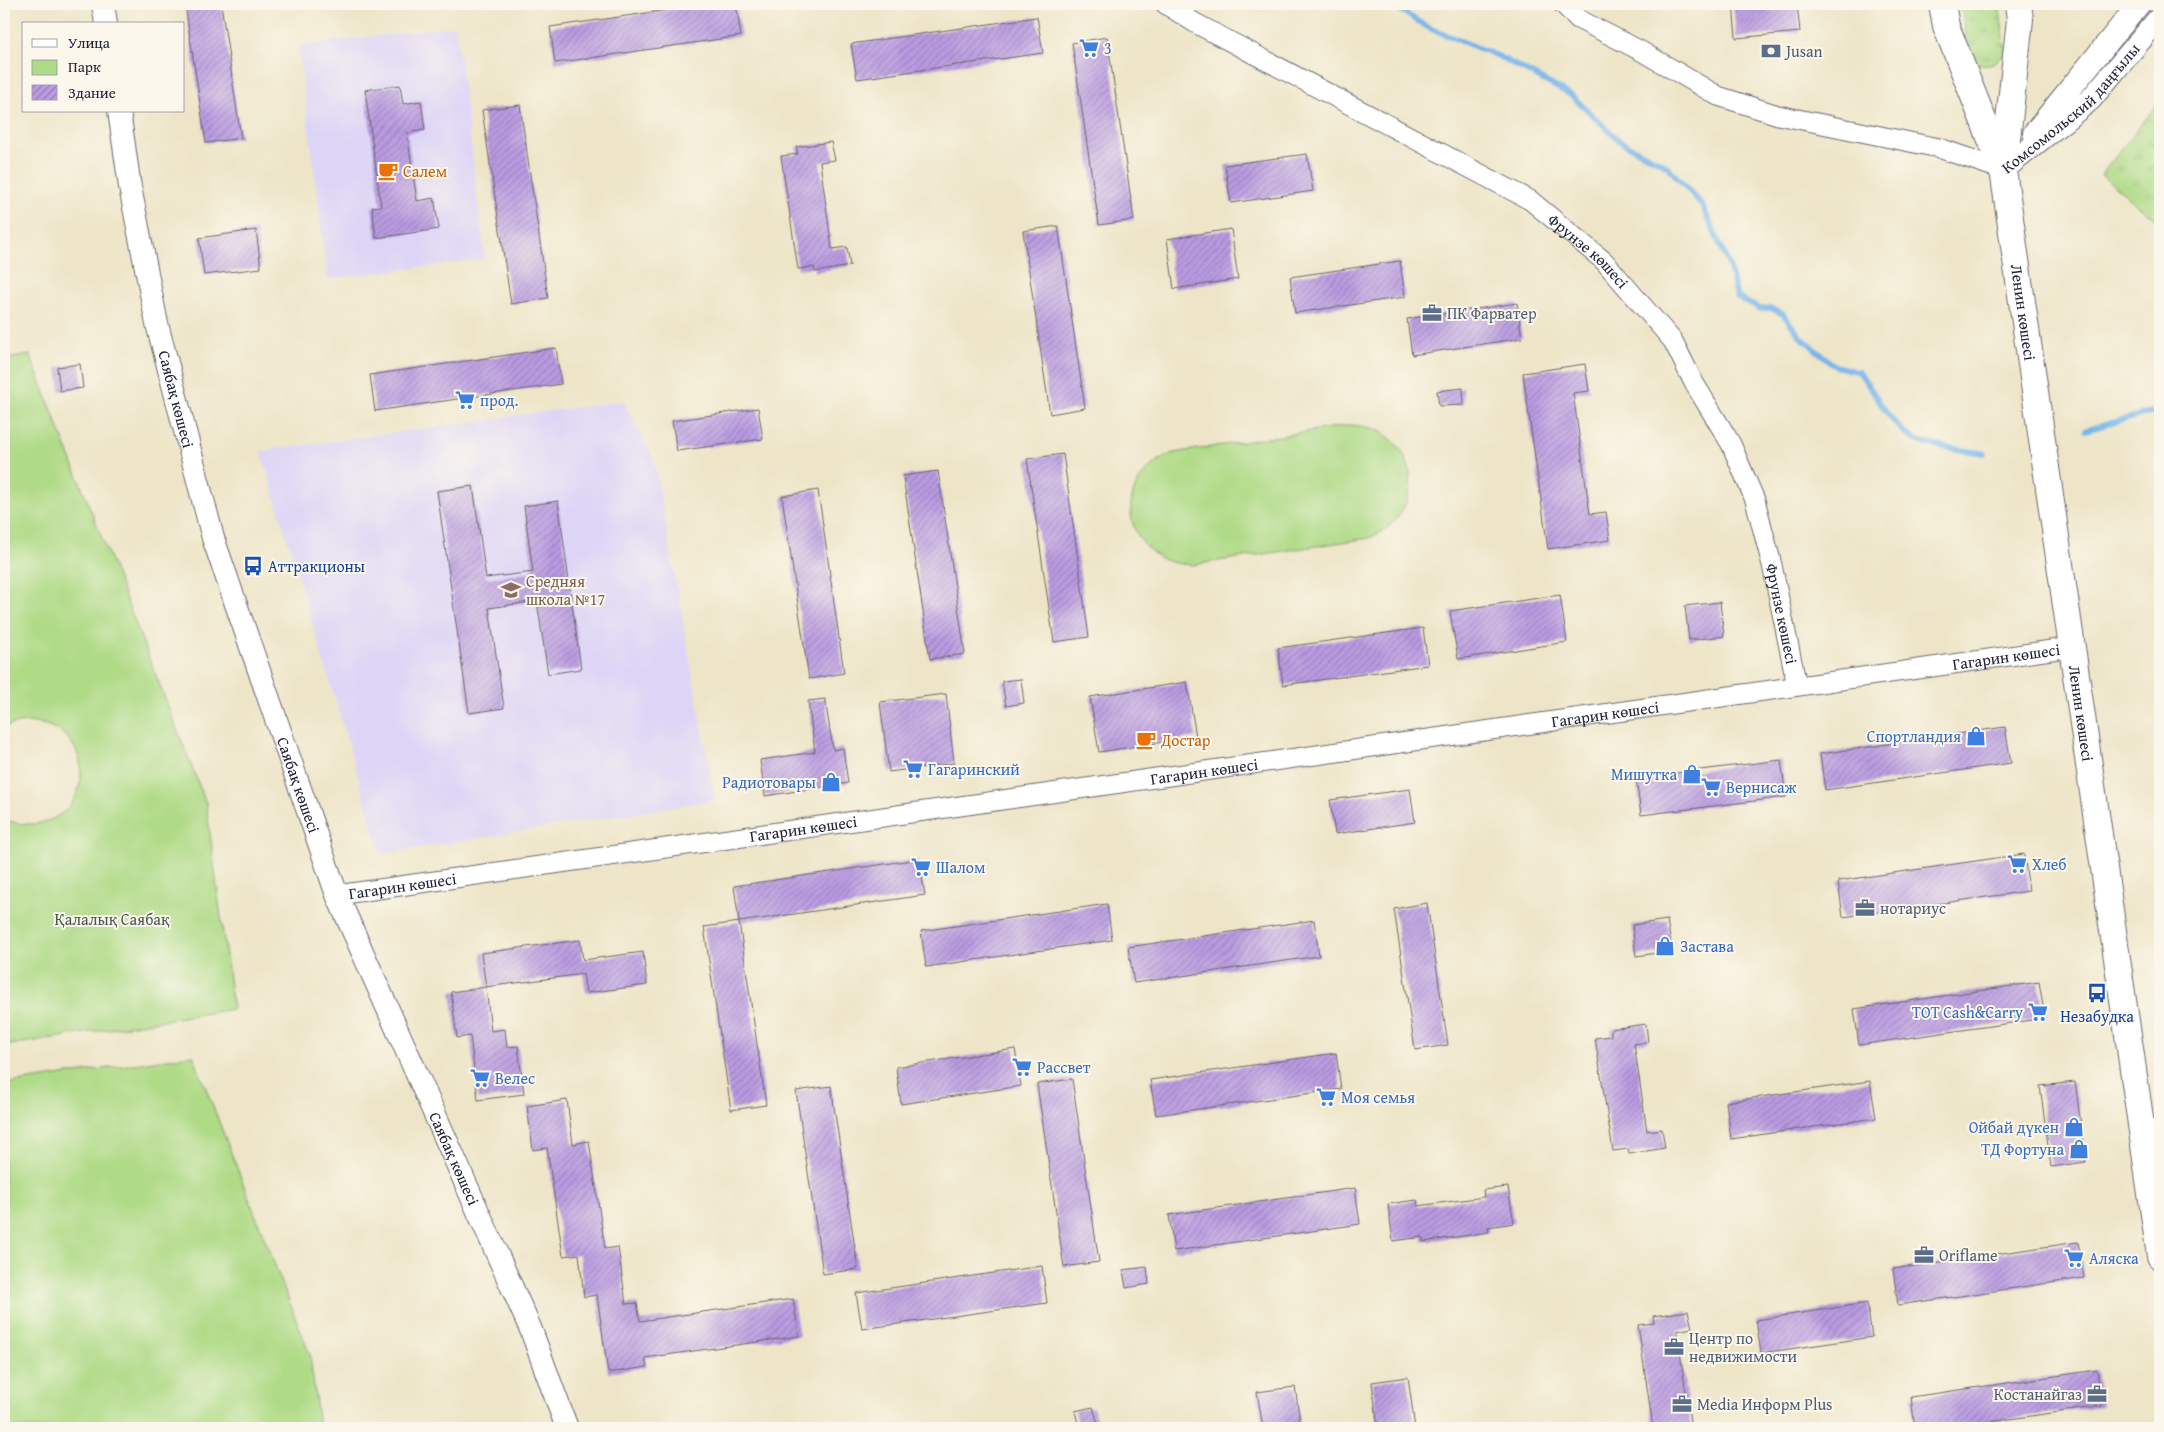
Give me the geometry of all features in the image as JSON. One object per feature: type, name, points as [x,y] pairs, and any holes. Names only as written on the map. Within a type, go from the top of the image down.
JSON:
[{"type":"main road","name":"Ленин көшесі","points":[[1942,4],[1946,26],[2003,170],[2160,1256]]},
{"type":"main road","name":"Ленин көшесі","points":[[2003,170],[2020,19],[2018,4]]},
{"type":"street","points":[[103,4],[106,22]]},
{"type":"street","name":"Фрунзе көшесі","points":[[1165,4],[1204,27],[1530,200],[1604,261],[1673,341],[1694,383],[1731,444],[1755,500],[1772,565],[1797,686]]},
{"type":"street","points":[[1563,4],[1578,19],[1640,51],[1718,96],[1778,115],[1939,148],[2003,170]]},
{"type":"street","name":"Комсомольский даңғылы","points":[[2003,170],[2139,4]]},
{"type":"street","name":"Комсомольский даңғылы","points":[[2003,170],[2090,100],[2160,16]]},
{"type":"street","name":"Саябақ көшесі","points":[[119,112],[130,187],[157,324],[213,538],[337,895],[531,1330],[567,1428]]},
{"type":"street","name":"Гагарин көшесі","points":[[337,895],[2072,647]]},
{"type":"shaded area","points":[[456,26],[485,259],[328,279],[298,46]]},
{"type":"shaded area","points":[[623,401],[654,460],[715,800],[381,854],[261,451]]},
{"type":"green space","points":[[1961,4],[1999,4],[2006,52],[1993,63],[1979,63],[1969,57]]},
{"type":"green space","points":[[2160,101],[2160,223],[2101,175]]},
{"type":"green space","name":"Қалалық Саябақ","points":[[30,355],[206,803],[233,1009],[4,1046],[4,819],[17,823],[31,824],[44,822],[56,817],[66,810],[74,800],[79,788],[81,773],[79,758],[74,746],[66,736],[56,729],[44,724],[31,722],[17,723],[4,727],[4,359]]},
{"type":"green space","points":[[1349,425],[1371,428],[1383,433],[1397,445],[1406,459],[1410,474],[1410,490],[1405,505],[1397,518],[1385,530],[1369,538],[1192,565],[1171,562],[1159,557],[1145,545],[1136,531],[1131,516],[1136,486],[1157,461],[1173,453]]},
{"type":"green space","points":[[193,1055],[310,1355],[319,1428],[4,1428],[4,1084]]},
{"type":"building","points":[[185,4],[221,4],[241,138],[206,143]]},
{"type":"building","points":[[709,4],[736,4],[741,36],[555,63],[550,27]]},
{"type":"building","points":[[1733,4],[1797,4],[1800,32],[1736,38]]},
{"type":"building","points":[[1037,17],[1043,53],[857,79],[851,44]]},
{"type":"building","points":[[1107,37],[1134,220],[1099,225],[1072,43]]},
{"type":"building","points":[[400,85],[403,104],[421,101],[425,130],[407,133],[417,201],[434,198],[439,229],[376,238],[372,207],[381,206],[365,90]]},
{"type":"building","points":[[520,105],[548,298],[511,304],[482,110]]},
{"type":"building","points":[[831,142],[835,160],[820,162],[832,249],[847,247],[850,266],[815,272],[814,267],[798,269],[781,156],[798,154],[796,147]]},
{"type":"building","points":[[1307,154],[1313,191],[1231,203],[1225,165]]},
{"type":"building","points":[[1058,226],[1085,408],[1050,414],[1023,231]]},
{"type":"building","points":[[1231,229],[1238,279],[1174,289],[1167,239]]},
{"type":"building","points":[[256,230],[261,268],[204,275],[199,238]]},
{"type":"building","points":[[1400,261],[1405,297],[1295,313],[1290,277]]},
{"type":"building","points":[[1517,303],[1522,338],[1412,355],[1407,319]]},
{"type":"building","points":[[556,348],[561,384],[375,411],[370,375]]},
{"type":"building","points":[[80,364],[83,388],[60,391],[57,367]]},
{"type":"building","points":[[1585,364],[1589,391],[1573,393],[1590,514],[1606,512],[1610,540],[1548,549],[1523,373]]},
{"type":"building","points":[[1463,388],[1464,405],[1439,406],[1437,391]]},
{"type":"building","points":[[758,408],[763,439],[677,451],[672,421]]},
{"type":"building","points":[[1063,454],[1089,637],[1054,642],[1027,459]]},
{"type":"building","points":[[938,471],[965,654],[930,659],[903,476]]},
{"type":"building","name":"Средняя школа №17","points":[[473,486],[486,578],[533,572],[524,506],[558,501],[581,669],[548,674],[537,601],[489,608],[504,708],[469,713],[437,491]]},
{"type":"building","points":[[818,490],[844,673],[809,679],[782,496]]},
{"type":"building","points":[[1560,595],[1567,642],[1458,659],[1450,611]]},
{"type":"building","points":[[1720,602],[1724,636],[1689,640],[1685,606]]},
{"type":"building","points":[[1423,628],[1428,665],[1283,685],[1278,648]]},
{"type":"building","points":[[1021,679],[1024,703],[1006,706],[1002,681]]},
{"type":"building","points":[[1187,682],[1196,737],[1099,752],[1090,697]]},
{"type":"building","points":[[946,694],[954,763],[889,772],[880,702]]},
{"type":"building","points":[[825,699],[833,750],[843,748],[848,783],[765,796],[760,760],[815,752],[808,701]]},
{"type":"building","points":[[2005,727],[2011,763],[1825,790],[1820,754]]},
{"type":"building","name":"Вернисаж","points":[[1781,760],[1786,797],[1641,815],[1636,778]]},
{"type":"building","points":[[1410,789],[1415,822],[1335,834],[1330,800]]},
{"type":"building","points":[[2024,854],[2029,891],[1843,917],[1838,881]]},
{"type":"building","points":[[919,859],[925,895],[739,922],[734,886]]},
{"type":"building","points":[[1427,903],[1448,1045],[1415,1050],[1394,909]]},
{"type":"building","points":[[1107,904],[1112,940],[926,967],[921,931]]},
{"type":"building","points":[[1314,920],[1319,956],[1134,983],[1128,947]]},
{"type":"building","points":[[1667,920],[1672,951],[1636,956],[1632,925]]},
{"type":"building","points":[[739,922],[766,1105],[731,1110],[704,927]]},
{"type":"building","points":[[580,940],[583,960],[643,952],[647,985],[586,993],[583,974],[486,987],[481,953]]},
{"type":"building","points":[[2039,982],[2045,1018],[1859,1045],[1854,1009]]},
{"type":"building","points":[[486,987],[491,1031],[505,1029],[507,1047],[518,1046],[524,1094],[478,1100],[470,1036],[457,1038],[451,992]]},
{"type":"building","points":[[1646,1024],[1648,1042],[1634,1044],[1647,1131],[1662,1129],[1665,1148],[1629,1154],[1628,1149],[1613,1151],[1595,1038],[1611,1036],[1611,1029]]},
{"type":"building","points":[[1015,1049],[1021,1086],[901,1104],[896,1067]]},
{"type":"building","points":[[1336,1053],[1341,1089],[1156,1115],[1150,1080]]},
{"type":"building","points":[[1072,1079],[1099,1262],[1064,1267],[1037,1084]]},
{"type":"building","points":[[1870,1081],[1876,1118],[1731,1139],[1726,1102]]},
{"type":"building","points":[[2075,1082],[2086,1162],[2051,1167],[2040,1086]]},
{"type":"building","points":[[831,1086],[858,1269],[823,1274],[796,1091]]},
{"type":"building","points":[[567,1100],[573,1144],[589,1141],[605,1249],[618,1247],[626,1304],[637,1303],[640,1321],[793,1299],[799,1336],[645,1358],[647,1367],[608,1373],[597,1295],[584,1297],[579,1254],[563,1256],[547,1148],[533,1150],[527,1106]]},
{"type":"building","points":[[1508,1187],[1514,1223],[1488,1227],[1489,1232],[1423,1242],[1423,1237],[1393,1241],[1388,1204],[1417,1200],[1418,1206],[1484,1197],[1483,1190]]},
{"type":"building","points":[[1355,1188],[1360,1224],[1174,1251],[1169,1215]]},
{"type":"building","points":[[2078,1242],[2084,1278],[1898,1305],[1893,1269]]},
{"type":"building","points":[[1042,1266],[1047,1303],[862,1329],[856,1293]]},
{"type":"building","points":[[1147,1267],[1149,1284],[1126,1288],[1123,1270]]},
{"type":"building","points":[[1867,1303],[1872,1337],[1761,1353],[1756,1320]]},
{"type":"building","points":[[1688,1311],[1692,1328],[1677,1331],[1691,1428],[1653,1428],[1638,1325],[1654,1323],[1653,1316]]},
{"type":"building","points":[[2097,1370],[2102,1406],[1946,1428],[1915,1428],[1911,1397]]},
{"type":"building","points":[[1408,1377],[1415,1428],[1378,1428],[1372,1382]]},
{"type":"building","points":[[1295,1387],[1301,1428],[1263,1428],[1257,1392]]},
{"type":"building","points":[[1093,1407],[1099,1428],[1079,1428],[1075,1411]]},
{"type":"waterway","points":[[1390,4],[1429,28],[1498,56],[1571,95],[1621,142],[1666,165],[1702,205],[1729,265],[1737,297],[1760,309],[1770,308],[1783,314],[1801,337],[1835,366],[1859,372],[1896,424],[1912,438],[1936,446],[1984,453]]},
{"type":"waterway","points":[[2086,430],[2151,412],[2160,413]]},
{"type":"place","name":"3","points":[[1089,48]]},
{"type":"place","name":"Jusan","points":[[1771,51]]},
{"type":"place","name":"Салем","points":[[388,171]]},
{"type":"place","name":"ПК Фарватер","points":[[1432,313]]},
{"type":"place","name":"прод.","points":[[465,400]]},
{"type":"place","name":"Аттракционы","points":[[253,566]]},
{"type":"place","name":"Средняя школа №17","points":[[511,590]]},
{"type":"place","name":"Спортландия","points":[[1976,736]]},
{"type":"place","name":"Достар","points":[[1146,740]]},
{"type":"place","name":"Гагаринский","points":[[913,769]]},
{"type":"place","name":"Мишутка","points":[[1692,774]]},
{"type":"place","name":"Радиотовары","points":[[831,782]]},
{"type":"place","name":"Вернисаж","points":[[1711,787]]},
{"type":"place","name":"Хлеб","points":[[2017,864]]},
{"type":"place","name":"Шалом","points":[[921,867]]},
{"type":"place","name":"нотариус","points":[[1865,908]]},
{"type":"place","name":"Застава","points":[[1665,946]]},
{"type":"place","name":"Незабудка","points":[[2097,993]]},
{"type":"place","name":"ТОТ Cash&Carry","points":[[2038,1012]]},
{"type":"place","name":"Рассвет","points":[[1022,1067]]},
{"type":"place","name":"Велес","points":[[480,1078]]},
{"type":"place","name":"Моя семья","points":[[1326,1097]]},
{"type":"place","name":"Ойбай дүкен","points":[[2074,1127]]},
{"type":"place","name":"ТД Фортуна","points":[[2079,1149]]},
{"type":"place","name":"Oriflame","points":[[1924,1255]]},
{"type":"place","name":"Аляска","points":[[2074,1258]]},
{"type":"place","name":"Центр по недвижимости","points":[[1674,1347]]},
{"type":"place","name":"Костанайгаз","points":[[2097,1394]]},
{"type":"place","name":"Media Информ Plus","points":[[1682,1404]]}]
